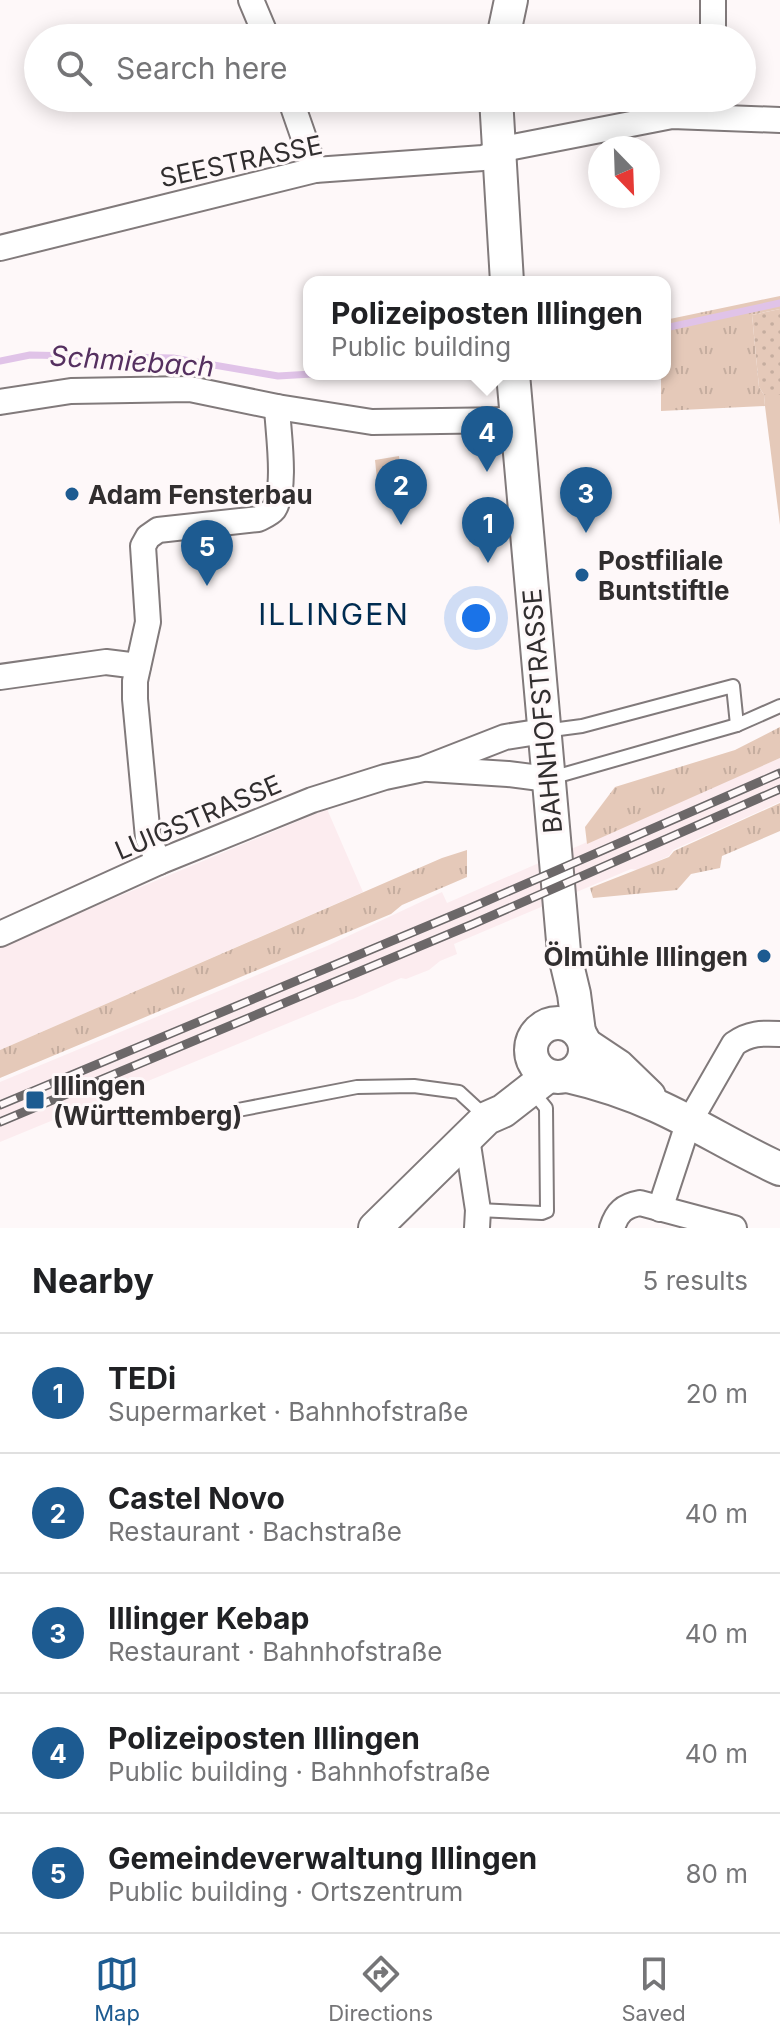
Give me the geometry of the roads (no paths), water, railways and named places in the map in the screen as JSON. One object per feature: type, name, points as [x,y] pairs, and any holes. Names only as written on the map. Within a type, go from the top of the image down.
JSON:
[{"type":"street","points":[[251,0],[261,24]]},
{"type":"street","points":[[506,24],[511,0]]},
{"type":"street","points":[[713,0],[713,24]]},
{"type":"street","points":[[295,112],[315,170]]},
{"type":"street","points":[[497,112],[507,276]]},
{"type":"street","name":"SEESTRASSE","points":[[0,248],[315,170],[483,158],[513,147],[690,112]]},
{"type":"street","name":"SEESTRASSE","points":[[739,112],[780,120]]},
{"type":"street","name":"BAHNHOFSTRASSE","points":[[513,380],[564,952],[582,1038]]},
{"type":"street","points":[[0,402],[71,391],[190,389],[372,422],[517,420]]},
{"type":"street","points":[[159,862],[148,838],[135,699],[138,666],[148,622],[143,546],[148,537],[158,530],[258,519],[272,512],[280,485],[277,407]]},
{"type":"street","points":[[0,677],[106,662],[138,666]]},
{"type":"street","name":"LUIGSTRASSE","points":[[0,934],[159,862],[325,795],[423,769],[505,737],[544,731]]},
{"type":"street","name":"LUIGSTRASSE","points":[[423,769],[548,779]]},
{"type":"street","name":"BAHNHOFSTRASSE","points":[[543,1027],[564,952]]},
{"type":"street","points":[[544,1074],[532,1040],[543,1027],[562,1023],[618,1066],[660,1107]]},
{"type":"street","points":[[660,1209],[688,1124],[734,1044],[743,1037],[759,1033],[780,1034]]},
{"type":"street","points":[[375,1228],[477,1128],[494,1101],[544,1074],[574,1072],[584,1060],[582,1038]]},
{"type":"street","points":[[544,1074],[608,1086],[660,1107],[780,1169]]},
{"type":"street","points":[[477,1128],[477,1219]]},
{"type":"street","points":[[612,1228],[617,1215],[626,1206],[640,1203],[734,1228]]},
{"type":"lane","points":[[544,731],[582,726],[733,686],[737,725]]},
{"type":"lane","points":[[548,779],[737,725],[780,706]]},
{"type":"lane","points":[[477,1219],[547,1211],[546,1108],[539,1096],[544,1074]]},
{"type":"lane","points":[[238,1110],[357,1087],[414,1086],[459,1092],[477,1128]]},
{"type":"waterway","name":"Schmiebach","points":[[671,327],[780,303]]},
{"type":"waterway","name":"Schmiebach","points":[[0,361],[30,355],[173,358],[278,376],[303,375]]},
{"type":"railway","points":[[0,1105],[468,909],[780,773]]},
{"type":"railway","points":[[0,1122],[473,924],[780,789]]},
{"type":"place","name":"Polizeiposten Illingen","points":[[487,472]]},
{"type":"place","name":"Adam Fensterbau","points":[[72,494]]},
{"type":"place","name":"Castel Novo","points":[[401,525]]},
{"type":"place","name":"Illinger Kebap","points":[[586,533]]},
{"type":"place","name":"TEDi","points":[[488,563]]},
{"type":"place","name":"Postfiliale Buntstiftle","points":[[582,575]]},
{"type":"place","name":"Gemeindeverwaltung Illingen","points":[[207,586]]},
{"type":"place","name":"Ölmühle Illingen","points":[[764,956]]},
{"type":"place","name":"Illingen (Württemberg)","points":[[35,1100]]},
{"type":"district","name":"ILLINGEN","points":[[334,614]]}]
